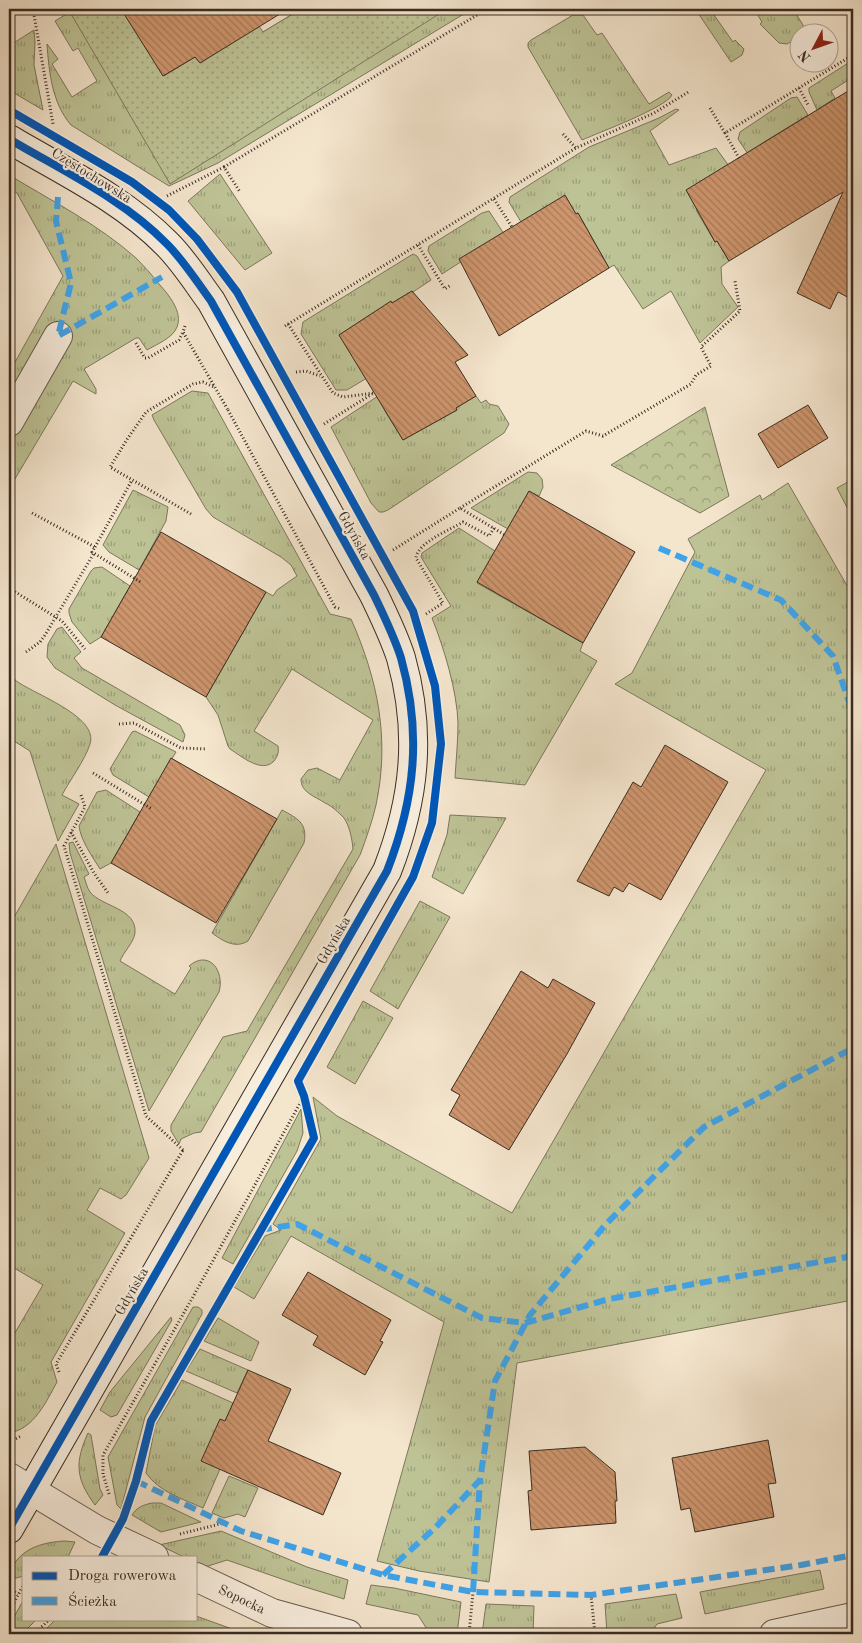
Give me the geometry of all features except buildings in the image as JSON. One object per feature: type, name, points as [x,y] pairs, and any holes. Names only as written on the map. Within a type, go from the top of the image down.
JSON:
[{"type":"street","name":"Częstochowska","points":[[9,139],[93,188],[143,222],[182,261],[211,302],[229,333]]},
{"type":"street","name":"Gdyńska","points":[[9,1529],[20,1483],[387,871],[410,797],[414,748],[412,717],[403,666],[392,633],[374,595],[229,333]]},
{"type":"street","points":[[9,422],[58,336]]},
{"type":"street","points":[[20,1483],[97,1530],[118,1528],[153,1556]]},
{"type":"street","name":"Sopocka","points":[[198,1578],[272,1613],[348,1634]]},
{"type":"street","points":[[774,1634],[853,1617]]},
{"type":"path","points":[[33,9],[53,124]]},
{"type":"path","points":[[162,198],[224,167],[487,9]]},
{"type":"path","points":[[642,14],[650,9]]},
{"type":"path","points":[[725,133],[853,55]]},
{"type":"path","points":[[799,88],[808,105]]},
{"type":"path","points":[[324,424],[374,393],[344,397],[333,393],[287,325],[576,148],[654,113],[690,91]]},
{"type":"path","points":[[710,108],[740,160]]},
{"type":"path","points":[[563,134],[576,148]]},
{"type":"path","points":[[224,167],[240,192]]},
{"type":"path","points":[[494,199],[512,227]]},
{"type":"path","points":[[418,245],[445,289],[452,284]]},
{"type":"path","points":[[393,550],[586,430],[603,436],[691,384],[696,375],[711,366],[701,347],[740,311],[735,282]]},
{"type":"path","points":[[136,343],[145,358],[148,358],[179,340],[183,332]]},
{"type":"path","points":[[296,372],[306,371],[321,376]]},
{"type":"path","points":[[190,514],[110,467],[146,412],[193,384],[203,382],[215,387]]},
{"type":"path","points":[[228,410],[335,607],[348,611]]},
{"type":"path","points":[[26,652],[40,642],[56,617],[94,553],[92,552],[95,546],[132,480]]},
{"type":"path","points":[[460,508],[505,535]]},
{"type":"path","points":[[32,513],[95,546]]},
{"type":"path","points":[[426,614],[443,603],[416,558],[417,552],[422,546],[463,522],[490,536],[494,528]]},
{"type":"path","points":[[94,553],[142,583]]},
{"type":"path","points":[[9,588],[62,621],[86,649]]},
{"type":"path","points":[[119,724],[134,723],[182,748],[207,749]]},
{"type":"path","points":[[93,773],[152,809]]},
{"type":"path","points":[[80,795],[85,806],[64,846],[146,1116],[183,1150],[190,1146]]},
{"type":"path","points":[[72,832],[94,873],[108,893]]},
{"type":"path","points":[[118,1528],[103,1474],[103,1454],[304,1096]]},
{"type":"path","points":[[9,1612],[22,1587]]},
{"type":"path","points":[[9,1588],[18,1594]]},
{"type":"path","points":[[469,1634],[473,1592]]},
{"type":"path","points":[[590,1595],[595,1634]]},
{"type":"path","points":[[34,1634],[49,1620]]},
{"type":"green space","points":[[75,9],[141,9],[127,18],[164,76],[195,57],[200,63],[263,32],[301,9],[472,9],[218,163],[169,186],[71,125],[60,107],[50,76],[47,44],[58,59],[52,64],[72,97],[97,81],[78,48],[73,51],[55,21]]},
{"type":"green space","points":[[75,9],[141,9],[127,18],[164,76],[195,57],[200,63],[259,26],[263,32],[301,9],[447,9],[170,184],[70,12]]},
{"type":"green space","points":[[704,9],[723,9],[714,15],[733,42],[735,40],[744,49],[742,55],[731,62],[698,13]]},
{"type":"green space","points":[[754,9],[793,9],[801,22],[790,22],[790,42],[787,44],[779,43],[760,24],[762,22]]},
{"type":"green space","points":[[573,15],[583,15],[597,35],[602,33],[649,104],[669,92],[672,95],[646,113],[582,140],[528,47],[528,43],[531,40]]},
{"type":"green space","points":[[34,30],[34,65],[43,110],[9,90],[9,46]]},
{"type":"green space","points":[[853,60],[853,77],[831,91],[835,98],[817,110],[809,88],[834,72],[840,72],[840,68]]},
{"type":"green space","points":[[797,97],[808,115],[748,154],[738,139],[740,132],[791,98]]},
{"type":"green space","points":[[676,109],[679,110],[650,131],[669,165],[716,148],[729,166],[696,210],[729,261],[721,267],[722,284],[738,307],[700,343],[671,291],[643,309],[614,265],[609,268],[578,213],[521,222],[509,202],[510,197],[589,147]]},
{"type":"green space","points":[[220,174],[272,253],[245,270],[188,201]]},
{"type":"green space","points":[[9,175],[91,224],[136,258],[171,298],[177,310],[178,321],[177,327],[172,334],[147,350],[139,338],[136,338],[84,369],[96,389],[96,394],[73,381],[9,489],[9,433],[68,330],[66,324],[56,321],[9,408],[9,373],[63,276],[17,193],[9,188]]},
{"type":"green space","points":[[489,211],[504,234],[442,274],[428,251],[429,246],[482,213]]},
{"type":"green space","points":[[413,254],[417,256],[431,280],[413,292],[392,303],[390,302],[339,335],[367,378],[347,390],[336,390],[301,334],[303,322]]},
{"type":"green space","points":[[192,391],[208,393],[330,614],[351,619],[374,687],[379,710],[382,757],[376,805],[360,855],[201,1132],[181,1139],[179,1144],[171,1131],[171,1125],[223,1037],[247,1031],[353,849],[349,829],[344,818],[330,806],[306,791],[303,788],[301,779],[308,770],[317,768],[340,780],[373,720],[292,669],[254,731],[278,746],[278,754],[274,761],[269,765],[258,765],[228,746],[218,715],[206,697],[266,592],[273,596],[277,590],[297,576],[291,565],[281,557],[213,517],[206,509],[154,420],[152,415]]},
{"type":"green space","points":[[378,396],[403,440],[457,410],[456,408],[476,396],[481,403],[486,400],[489,404],[498,406],[509,424],[504,433],[388,510],[379,512],[371,503],[331,427]]},
{"type":"green space","points":[[705,407],[729,496],[700,513],[611,465]]},
{"type":"green space","points":[[528,472],[537,473],[542,479],[543,487],[539,496],[529,492],[508,529],[471,508]]},
{"type":"green space","points":[[853,479],[853,519],[837,488]]},
{"type":"green space","points":[[788,483],[853,596],[853,1300],[517,1363],[489,1582],[419,1571],[377,1561],[444,1322],[291,1236],[254,1299],[234,1287],[265,1236],[281,1230],[273,1224],[321,1139],[313,1097],[337,1116],[512,1213],[766,770],[615,684],[632,673],[695,552],[688,539],[760,495],[762,500]]},
{"type":"green space","points":[[133,490],[168,507],[166,521],[139,570],[109,552],[103,545]]},
{"type":"green space","points":[[459,528],[495,551],[477,583],[583,643],[580,651],[597,661],[525,785],[455,778],[458,723],[455,697],[445,656],[432,618],[451,606],[421,557],[422,553]]},
{"type":"green space","points":[[102,567],[130,586],[101,637],[90,644],[72,622],[69,609],[91,571],[94,568]]},
{"type":"green space","points":[[62,627],[81,652],[74,658],[82,668],[180,725],[185,735],[183,742],[115,705],[55,668],[47,657],[48,644],[57,629]]},
{"type":"green space","points":[[9,661],[15,680],[75,715],[85,724],[90,734],[88,750],[62,795],[79,804],[58,841],[30,751],[9,738]]},
{"type":"green space","points":[[135,731],[176,752],[149,797],[113,775],[110,769],[132,732]]},
{"type":"green space","points":[[106,790],[140,812],[111,863],[100,869],[84,843],[79,826],[97,792]]},
{"type":"green space","points":[[282,810],[297,819],[303,826],[304,843],[248,941],[234,944],[225,941],[212,933]]},
{"type":"green space","points":[[450,815],[506,818],[463,894],[432,877],[447,835]]},
{"type":"green space","points":[[73,842],[89,874],[84,877],[90,892],[95,897],[125,913],[134,925],[135,933],[131,944],[120,961],[175,994],[191,968],[189,966],[196,961],[209,961],[214,965],[220,977],[219,992],[149,1111],[70,853],[69,843]]},
{"type":"green space","points":[[56,844],[149,1158],[126,1195],[121,1199],[100,1188],[87,1210],[125,1233],[51,1362],[57,1382],[48,1398],[38,1414],[26,1426],[9,1433],[9,1343],[43,1285],[9,1265],[9,926]]},
{"type":"green space","points":[[420,901],[450,917],[398,1009],[370,991]]},
{"type":"green space","points":[[363,1001],[393,1018],[355,1084],[327,1067]]},
{"type":"green space","points":[[301,1109],[303,1133],[297,1151],[233,1264],[222,1258]]},
{"type":"green space","points":[[193,1307],[198,1307],[202,1310],[202,1314],[145,1417],[121,1509],[117,1505],[108,1457]]},
{"type":"green space","points":[[171,1317],[172,1320],[117,1415],[111,1417],[100,1410],[110,1392]]},
{"type":"green space","points":[[218,1318],[259,1342],[251,1361],[204,1341]]},
{"type":"green space","points":[[200,1349],[248,1370],[237,1393],[186,1371]]},
{"type":"green space","points":[[182,1380],[233,1403],[225,1421],[220,1469],[203,1508],[164,1490],[151,1480],[146,1473],[155,1426]]},
{"type":"green space","points":[[88,1433],[91,1435],[100,1489],[103,1495],[95,1505],[88,1495],[79,1470],[79,1461]]},
{"type":"green space","points":[[229,1476],[258,1488],[245,1517],[238,1514],[224,1518],[212,1513]]},
{"type":"green space","points":[[152,1503],[161,1503],[201,1522],[161,1532],[132,1515],[140,1507]]},
{"type":"green space","points":[[221,1531],[307,1567],[348,1580],[344,1599],[227,1560],[205,1567],[198,1564],[198,1556],[182,1556],[159,1545]]},
{"type":"green space","points":[[75,1542],[68,1556],[22,1556],[22,1576],[16,1578],[9,1575],[10,1569],[24,1553],[36,1546],[50,1543]]},
{"type":"green space","points":[[820,1570],[824,1589],[705,1614],[700,1592]]},
{"type":"green space","points":[[371,1585],[461,1602],[457,1634],[430,1634],[418,1615],[366,1604]]},
{"type":"green space","points":[[676,1594],[682,1618],[657,1624],[650,1634],[607,1634],[605,1604]]},
{"type":"green space","points":[[22,1603],[22,1620],[36,1620],[22,1634],[9,1634],[9,1626]]},
{"type":"green space","points":[[486,1604],[534,1606],[533,1634],[482,1634]]},
{"type":"green space","points":[[198,1617],[246,1634],[41,1634],[55,1620],[198,1620]]},
{"type":"marked path","points":[[58,197],[56,221],[71,283],[58,336],[162,277]]},
{"type":"marked path","points":[[659,548],[781,600],[833,656],[853,713]]},
{"type":"marked path","points":[[383,1575],[435,1528],[480,1480],[495,1381],[530,1315],[606,1224],[704,1127],[853,1048]]},
{"type":"marked path","points":[[260,1230],[297,1224],[482,1318],[525,1323],[609,1299],[853,1256]]},
{"type":"marked path","points":[[473,1592],[480,1480]]},
{"type":"marked path","points":[[136,1481],[241,1531],[383,1575],[473,1592],[591,1595],[801,1565],[853,1555]]},
{"type":"cycle path","points":[[9,110],[132,182],[169,210],[197,239],[237,292],[413,611],[435,686],[441,744],[432,823],[413,877],[298,1081],[304,1096],[314,1138],[151,1421],[136,1481],[123,1519],[103,1556]]},
{"type":"cycle path","points":[[9,139],[112,199],[150,228],[179,257],[211,301],[385,618],[401,658],[408,686],[413,739],[412,766],[404,818],[387,871],[9,1529]]}]
